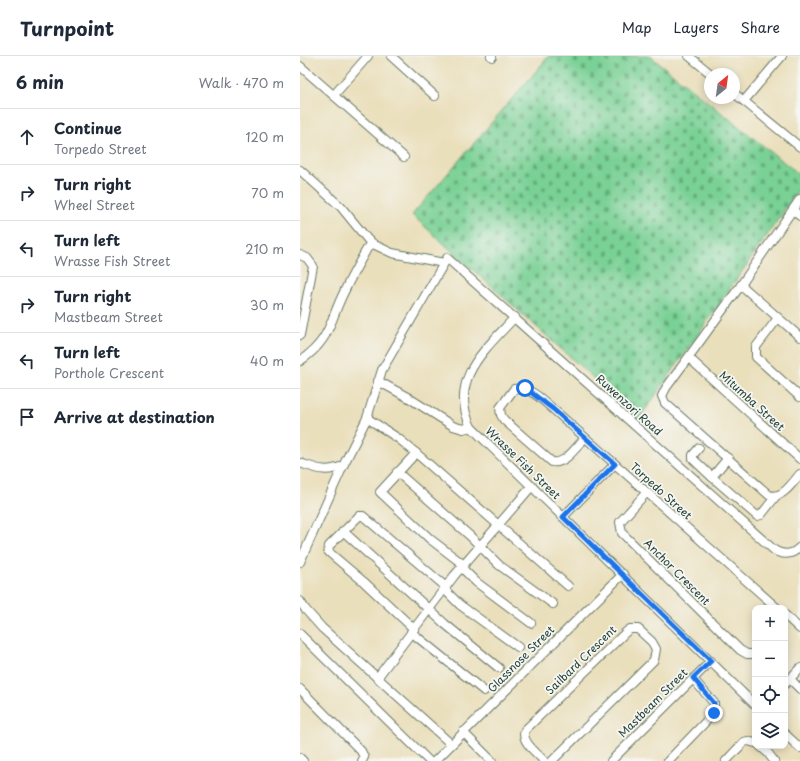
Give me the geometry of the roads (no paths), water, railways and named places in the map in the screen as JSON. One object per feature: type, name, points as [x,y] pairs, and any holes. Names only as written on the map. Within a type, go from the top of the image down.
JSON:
[{"type":"street","points":[[334,95],[368,56]]},
{"type":"street","points":[[391,56],[435,96]]},
{"type":"street","points":[[689,56],[704,69]]},
{"type":"street","points":[[744,101],[782,56]]},
{"type":"street","points":[[300,66],[404,157]]},
{"type":"street","points":[[740,98],[800,148]]},
{"type":"street","points":[[300,170],[341,207],[371,242],[392,252],[445,260],[384,367],[378,381],[367,418],[343,466],[301,560]]},
{"type":"street","points":[[776,496],[768,493],[665,403],[662,396],[666,388],[741,285],[800,199]]},
{"type":"street","points":[[793,210],[800,216]]},
{"type":"street","points":[[300,361],[315,351],[325,338],[344,292],[371,242]]},
{"type":"street","points":[[300,256],[308,258],[313,266],[300,335]]},
{"type":"street","name":"Ruwenzori Road","points":[[445,260],[515,317],[774,550],[787,554],[800,547]]},
{"type":"street","points":[[741,285],[800,337]]},
{"type":"street","name":"Wrasse Fish Street","points":[[515,317],[482,354],[470,370],[466,381],[463,404],[471,426],[752,702]]},
{"type":"street","points":[[778,318],[756,347],[756,357],[800,397]]},
{"type":"street","name":"Mitumba Street","points":[[689,358],[800,459]]},
{"type":"street","points":[[378,381],[409,398],[453,426],[463,429],[471,426]]},
{"type":"street","name":"Torpedo Street","points":[[585,438],[561,461],[556,463],[546,458],[504,420],[500,412],[503,402],[514,389],[525,388],[530,390],[615,464],[774,605]]},
{"type":"street","points":[[367,418],[399,439],[416,453],[568,586]]},
{"type":"street","points":[[699,448],[693,455],[693,459],[757,516],[761,515],[776,496],[782,494],[800,474]]},
{"type":"street","points":[[416,453],[382,489],[380,494],[463,567],[476,582],[531,623]]},
{"type":"street","points":[[712,477],[728,458]]},
{"type":"street","points":[[300,463],[325,471],[331,471],[343,466]]},
{"type":"street","points":[[563,517],[615,464]]},
{"type":"street","points":[[397,472],[509,572],[553,604]]},
{"type":"street","points":[[377,678],[428,608],[532,486]]},
{"type":"street","name":"Anchor Crescent","points":[[646,493],[620,522],[622,533],[740,650],[747,654],[752,654]]},
{"type":"street","points":[[484,691],[412,631],[364,582],[328,551],[329,546],[359,516],[367,519],[445,588],[460,605],[518,647]]},
{"type":"street","points":[[343,531],[445,624],[499,668]]},
{"type":"street","name":"Glassnose Street","points":[[436,761],[463,732],[623,574]]},
{"type":"street","points":[[300,601],[322,628],[451,744]]},
{"type":"street","points":[[788,622],[800,628]]},
{"type":"street","name":"Sailbard Crescent","points":[[544,761],[525,740],[523,735],[525,730],[626,632],[630,629],[638,629],[656,649],[654,660],[552,761]]},
{"type":"street","points":[[300,634],[429,761]]},
{"type":"street","name":"Mastbeam Street","points":[[610,761],[711,661]]},
{"type":"street","points":[[800,668],[788,681],[800,689]]},
{"type":"street","points":[[668,761],[714,713],[714,703],[693,678]]},
{"type":"street","points":[[300,689],[361,751],[364,757],[362,761]]},
{"type":"street","points":[[463,732],[492,761]]},
{"type":"street","points":[[788,737],[800,748]]},
{"type":"street","points":[[726,761],[744,742],[752,742]]},
{"type":"street","points":[[763,749],[774,761]]},
{"type":"street","points":[[300,758],[303,761]]}]
